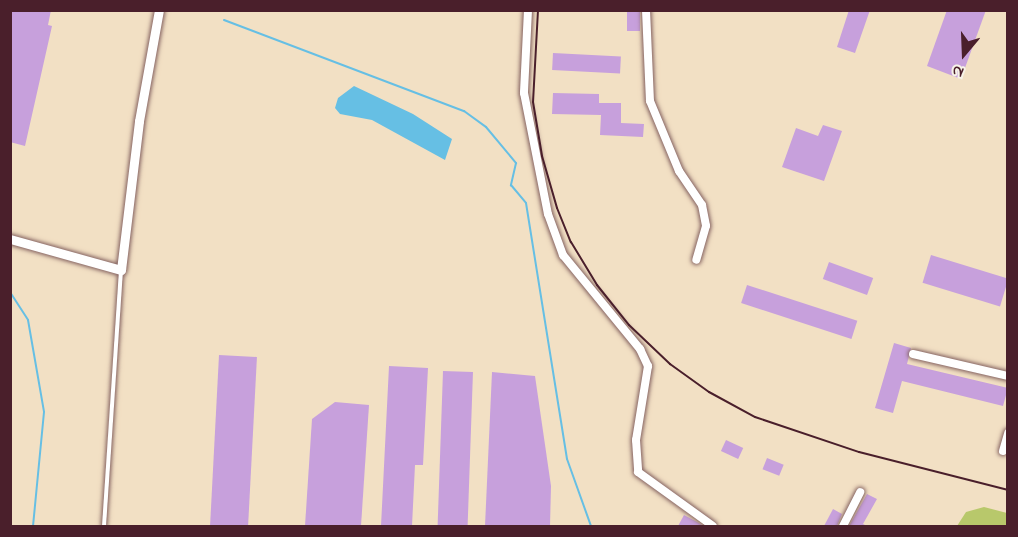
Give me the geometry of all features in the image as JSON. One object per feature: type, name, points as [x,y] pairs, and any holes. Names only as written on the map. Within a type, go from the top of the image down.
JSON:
[{"type":"street","points":[[10,239],[121,270],[139,121],[159,10]]},
{"type":"street","points":[[528,10],[524,93],[548,214],[563,255],[640,349],[648,366],[636,440],[638,472],[646,481],[713,526]]},
{"type":"street","points":[[646,10],[650,101],[679,171],[702,205],[706,226],[696,260]]},
{"type":"street","points":[[914,354],[1008,376]]},
{"type":"street","points":[[1003,451],[1008,433]]},
{"type":"street","points":[[843,526],[860,492]]},
{"type":"lane","points":[[104,526],[121,270]]},
{"type":"green space","points":[[984,507],[1007,513],[1007,526],[957,526],[966,512]]},
{"type":"water","points":[[354,86],[413,114],[452,139],[445,160],[372,120],[340,114],[335,108],[338,98]]},
{"type":"building","points":[[10,10],[51,10],[48,25],[52,26],[25,146],[10,142]]},
{"type":"building","points":[[627,10],[640,10],[640,31],[627,31]]},
{"type":"building","points":[[849,10],[870,10],[855,53],[837,47]]},
{"type":"building","points":[[947,10],[986,10],[961,79],[927,66]]},
{"type":"building","points":[[553,53],[621,57],[620,74],[552,70]]},
{"type":"building","points":[[553,93],[599,94],[599,103],[621,103],[621,123],[644,124],[643,137],[600,135],[601,115],[552,114]]},
{"type":"building","points":[[823,125],[842,131],[824,181],[782,167],[796,128],[818,136]]},
{"type":"building","points":[[931,255],[1008,279],[1000,306],[923,283]]},
{"type":"building","points":[[829,262],[873,278],[867,295],[823,279]]},
{"type":"building","points":[[747,285],[857,321],[851,339],[741,303]]},
{"type":"building","points":[[894,343],[911,348],[907,364],[1008,388],[1003,406],[902,381],[893,413],[875,408]]},
{"type":"building","points":[[219,355],[257,357],[248,526],[210,526]]},
{"type":"building","points":[[389,366],[428,368],[423,465],[415,465],[412,526],[381,526]]},
{"type":"building","points":[[443,371],[473,372],[468,526],[438,526]]},
{"type":"building","points":[[492,372],[535,376],[551,486],[550,526],[485,526]]},
{"type":"building","points":[[335,402],[369,405],[361,526],[305,526],[312,419]]},
{"type":"building","points":[[726,440],[743,448],[738,459],[721,451]]},
{"type":"building","points":[[767,458],[784,465],[779,476],[763,469]]},
{"type":"building","points":[[867,494],[877,499],[863,524],[867,526],[849,526]]},
{"type":"building","points":[[833,509],[842,514],[837,526],[824,526]]},
{"type":"building","points":[[684,515],[699,523],[703,526],[678,526]]},
{"type":"waterway","points":[[224,20],[464,111],[486,127],[516,163],[511,185],[526,203],[567,459],[591,526]]},
{"type":"waterway","points":[[10,292],[28,320],[44,412],[33,526]]},
{"type":"railway","points":[[538,10],[533,102],[542,156],[557,208],[571,242],[597,285],[629,325],[670,364],[709,392],[755,417],[859,452],[1008,490]]}]
